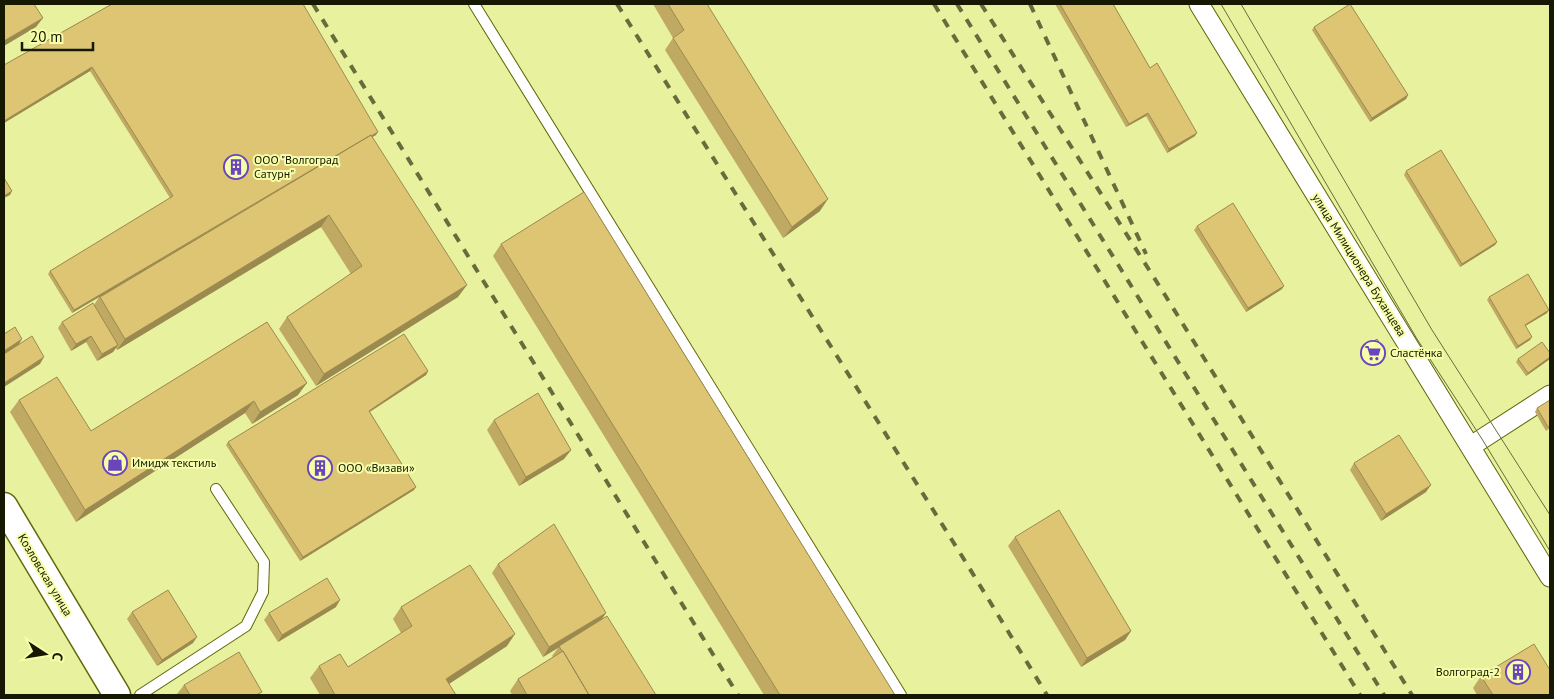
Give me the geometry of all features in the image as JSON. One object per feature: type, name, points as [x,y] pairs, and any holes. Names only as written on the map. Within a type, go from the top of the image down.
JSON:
[{"type":"street","name":"улица Милиционера Буханцева","points":[[1199,4],[1550,577]]},
{"type":"street","points":[[1471,446],[1550,395]]},
{"type":"street","name":"Козловская улица","points":[[4,506],[117,695]]},
{"type":"lane","points":[[474,4],[901,695]]},
{"type":"lane","points":[[140,695],[246,626],[263,592],[264,562],[216,489]]},
{"type":"building","points":[[4,4],[34,4],[43,18],[4,41]]},
{"type":"building","name":"ООО \"Волгоград Сатурн\"","points":[[112,4],[303,4],[378,132],[74,310],[50,271],[173,196],[92,67],[4,121],[4,65]]},
{"type":"building","points":[[668,4],[707,4],[828,199],[792,227],[673,38],[684,30]]},
{"type":"building","points":[[1060,4],[1113,4],[1150,68],[1157,63],[1197,133],[1169,149],[1148,113],[1129,124]]},
{"type":"building","points":[[1350,4],[1408,95],[1372,118],[1314,27]]},
{"type":"building","points":[[371,135],[467,285],[324,374],[287,317],[362,266],[329,215],[125,339],[100,297]]},
{"type":"building","points":[[1441,150],[1497,242],[1462,264],[1406,171]]},
{"type":"building","points":[[4,178],[12,191],[4,196]]},
{"type":"building","points":[[584,192],[895,695],[780,695],[501,244]]},
{"type":"building","points":[[1233,203],[1284,286],[1248,308],[1197,226]]},
{"type":"building","points":[[1528,274],[1549,310],[1525,325],[1532,337],[1518,346],[1489,297]]},
{"type":"building","points":[[93,303],[118,345],[102,354],[91,336],[76,344],[62,322]]},
{"type":"building","points":[[267,322],[307,383],[260,412],[254,401],[85,510],[19,400],[57,377],[91,431]]},
{"type":"building","points":[[15,327],[22,339],[4,351],[4,334]]},
{"type":"building","name":"ООО «Визави»","points":[[404,334],[428,371],[369,411],[416,487],[303,557],[228,442]]},
{"type":"building","points":[[32,336],[44,357],[4,383],[4,354]]},
{"type":"building","name":"Сластёнка","points":[[1377,339],[1385,352],[1374,359],[1365,347]]},
{"type":"building","points":[[1542,342],[1550,353],[1550,357],[1528,373],[1518,359]]},
{"type":"building","points":[[538,393],[571,450],[526,477],[494,420]]},
{"type":"building","points":[[1550,400],[1550,426],[1548,427],[1537,408]]},
{"type":"building","points":[[1399,435],[1431,485],[1386,514],[1354,463]]},
{"type":"building","points":[[1059,510],[1131,631],[1087,658],[1015,537]]},
{"type":"building","points":[[554,524],[606,613],[549,647],[498,564]]},
{"type":"building","points":[[470,565],[515,634],[446,679],[456,695],[335,695],[319,666],[340,654],[348,667],[412,626],[401,607]]},
{"type":"building","points":[[327,578],[340,600],[282,635],[269,613]]},
{"type":"building","points":[[168,590],[197,637],[162,660],[132,612]]},
{"type":"building","points":[[607,616],[656,695],[589,695],[559,646]]},
{"type":"building","name":"Волгоград-2","points":[[1534,644],[1550,670],[1550,695],[1493,695],[1481,676]]},
{"type":"building","points":[[563,651],[589,695],[527,695],[518,679]]},
{"type":"building","points":[[239,652],[262,692],[256,695],[190,695],[184,685]]},
{"type":"tram line","points":[[1221,4],[1417,339],[1482,439],[1550,551]]},
{"type":"tram line","points":[[1241,4],[1432,330],[1550,515]]},
{"type":"railway","points":[[313,4],[738,695]]},
{"type":"railway","points":[[617,4],[1047,695]]},
{"type":"railway","points":[[934,4],[1360,695]]},
{"type":"railway","points":[[957,4],[1384,695]]},
{"type":"railway","points":[[981,4],[1165,295],[1412,695]]},
{"type":"railway","points":[[1030,4],[1146,254]]},
{"type":"place","name":"ООО \"Волгоград Сатурн\"","points":[[236,167]]},
{"type":"place","name":"Сластёнка","points":[[1373,353]]},
{"type":"place","name":"Имидж текстиль","points":[[115,463]]},
{"type":"place","name":"ООО «Визави»","points":[[320,468]]},
{"type":"place","name":"Волгоград-2","points":[[1518,672]]}]
